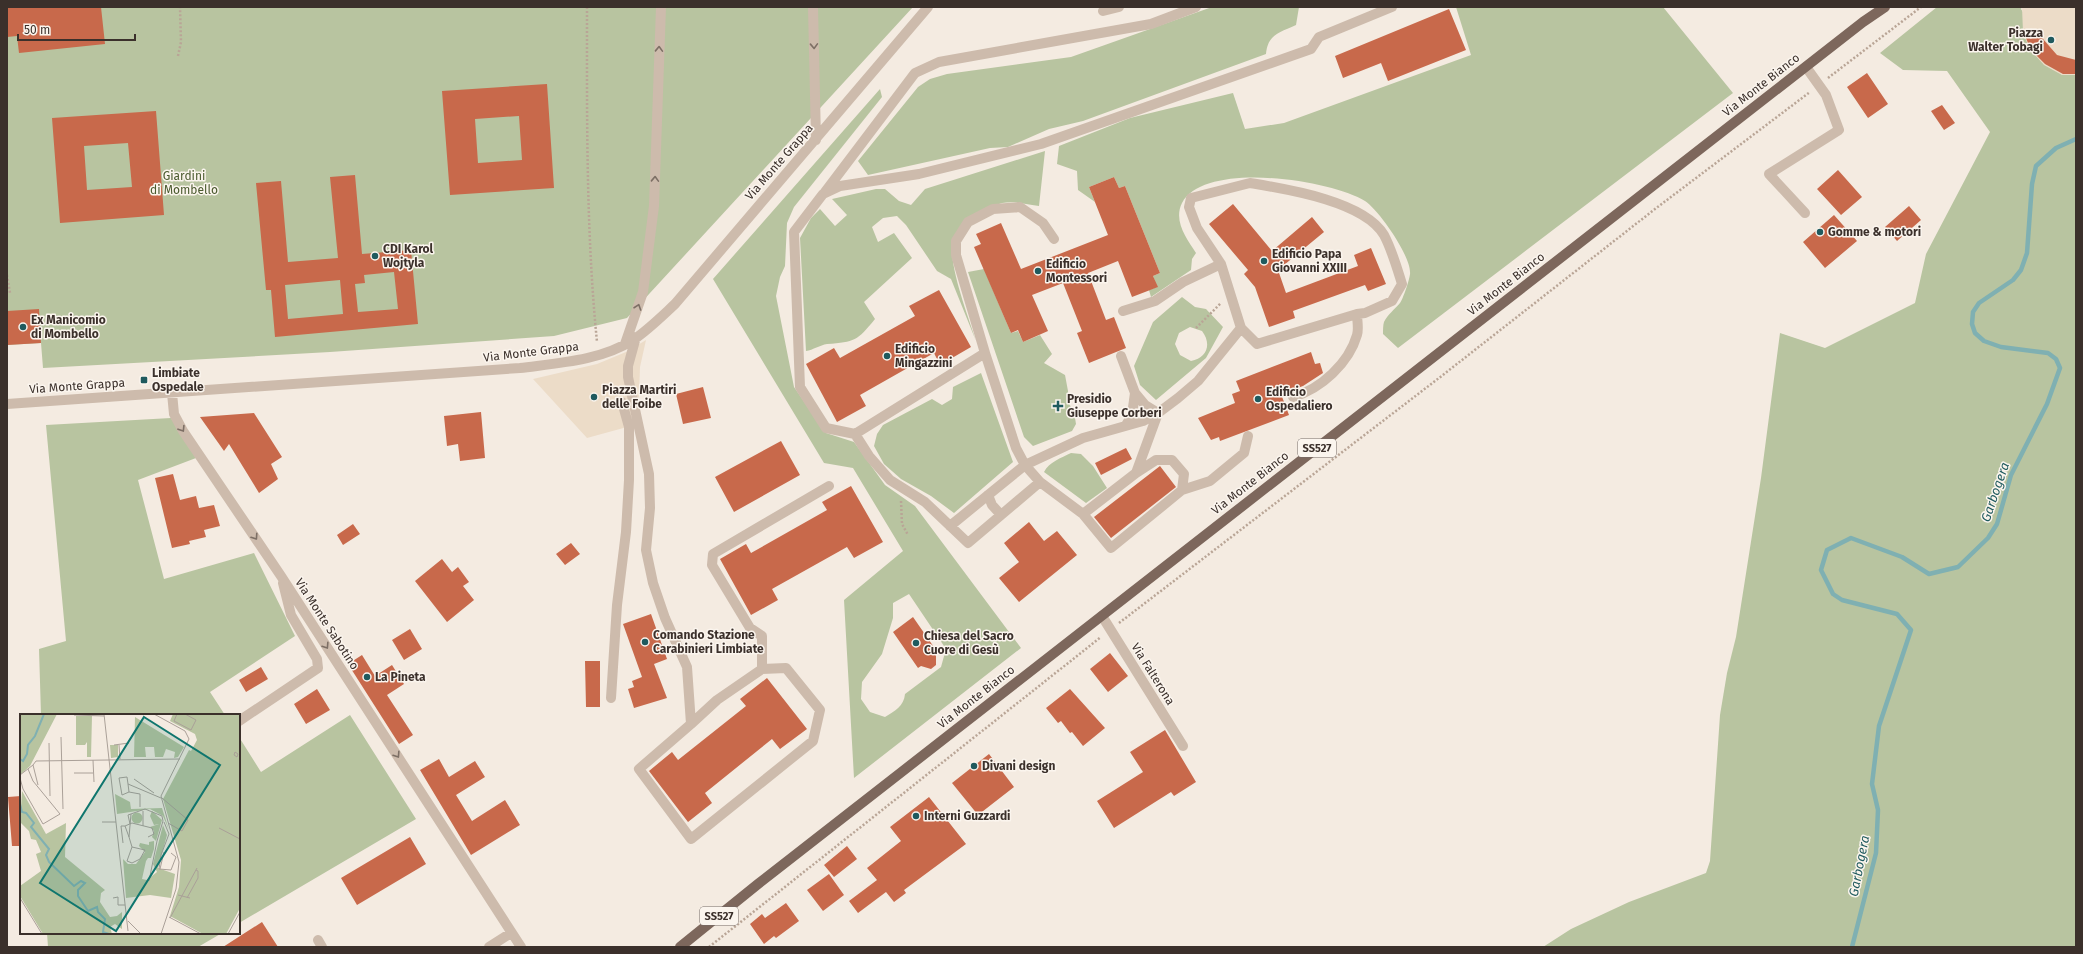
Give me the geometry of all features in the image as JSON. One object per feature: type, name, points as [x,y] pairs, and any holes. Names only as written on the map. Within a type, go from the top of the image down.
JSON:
[{"type":"main road","name":"Via Monte Bianco","points":[[680,947],[1878,10],[1885,7]]},
{"type":"street","points":[[625,344],[643,292],[654,206],[661,7]]},
{"type":"street","points":[[813,7],[816,140]]},
{"type":"street","name":"Via Monte Grappa","points":[[7,404],[520,368],[560,363],[598,354],[625,344],[651,327],[674,304],[796,161],[816,140],[928,7]]},
{"type":"street","points":[[1103,10],[1119,7]]},
{"type":"street","points":[[985,353],[855,434],[826,428],[800,387],[794,232],[915,73],[939,62],[1151,24],[1196,7]]},
{"type":"street","points":[[823,194],[840,186],[920,174],[1041,144],[1311,49],[1319,37],[1392,7]]},
{"type":"street","points":[[1805,213],[1769,174],[1839,130],[1826,95],[1806,67]]},
{"type":"street","points":[[1250,183],[1296,190],[1330,201],[1362,215],[1383,234],[1395,262],[1402,284],[1392,301],[1365,313],[1357,314],[1257,344],[1241,328],[1221,264],[1196,228],[1189,207],[1191,198],[1250,183]]},
{"type":"street","points":[[1054,239],[1043,223],[1020,207],[993,209],[968,222],[956,241],[956,255],[985,353],[1016,448],[1025,465],[1040,482],[1084,514],[1111,548],[1182,490],[1210,481],[1244,453],[1248,436]]},
{"type":"street","points":[[1123,312],[1155,301],[1183,282],[1221,264]]},
{"type":"street","points":[[1293,397],[1304,394],[1331,376],[1350,352],[1358,334],[1357,314]]},
{"type":"street","points":[[950,526],[1025,465],[1083,438],[1143,421],[1158,413],[1198,381],[1241,328]]},
{"type":"street","points":[[636,337],[628,366],[628,377],[649,474],[650,508],[646,550],[653,583],[665,618],[687,667],[691,724]]},
{"type":"street","points":[[1121,356],[1135,393],[1145,405],[1158,413]]},
{"type":"street","name":"Via Monte Sabotino","points":[[172,393],[174,414],[180,426],[281,576],[518,946]]},
{"type":"street","points":[[1126,425],[1132,415],[1135,393]]},
{"type":"street","points":[[611,698],[617,605],[626,532],[629,480],[629,427],[622,402]]},
{"type":"street","points":[[1136,473],[1158,413]]},
{"type":"street","points":[[855,434],[870,456],[890,480],[925,502],[968,543],[1040,482]]},
{"type":"street","points":[[1084,514],[1136,473],[1156,460],[1172,460],[1184,474],[1182,490]]},
{"type":"street","points":[[762,669],[762,636],[750,628],[712,565],[713,554],[829,486]]},
{"type":"street","points":[[988,495],[992,505],[1001,515]]},
{"type":"street","points":[[240,720],[318,668],[317,659],[291,615],[281,576]]},
{"type":"street","name":"Via Falterona","points":[[1102,616],[1183,746]]},
{"type":"street","points":[[786,668],[820,710],[813,741],[691,839],[639,769],[691,724],[717,700],[762,669],[786,668]]},
{"type":"street","points":[[489,947],[511,933]]},
{"type":"path","points":[[178,56],[181,42],[180,7]]},
{"type":"path","points":[[587,7],[587,156],[593,296],[598,354]]},
{"type":"path","points":[[710,947],[1110,630],[1439,378],[1661,204],[1921,7]]},
{"type":"path","points":[[7,275],[10,293]]},
{"type":"path","points":[[1196,328],[1230,294]]},
{"type":"path","points":[[903,488],[900,509],[902,524],[908,535]]},
{"type":"green space","name":"Giardini di Mombello","points":[[7,7],[913,7],[627,318],[554,336],[330,352],[43,368],[41,343],[7,345]]},
{"type":"green space","points":[[1212,7],[1299,7],[1296,25],[1275,35],[1269,42],[1266,54],[1083,121],[1049,129],[1008,147],[990,148],[868,175],[858,161],[918,87],[930,79],[947,74],[1071,57]]},
{"type":"green space","points":[[1456,7],[1663,7],[1733,93],[1398,348],[1383,334],[1383,325],[1387,317],[1400,303],[1403,297],[1410,274],[1409,264],[1393,234],[1378,214],[1365,201],[1348,193],[1325,186],[1269,178],[1241,178],[1216,182],[1195,190],[1182,203],[1179,216],[1182,230],[1196,253],[1192,259],[1191,270],[1151,297],[1149,290],[1157,287],[1153,276],[1160,273],[1125,186],[1119,188],[1114,177],[1089,187],[1095,202],[1078,190],[1077,171],[1057,164],[1059,146],[1130,118],[1233,93],[1245,129],[1284,123],[1471,55]]},
{"type":"green space","points":[[1937,7],[2022,7],[2021,9],[2062,75],[2076,75],[2076,947],[1543,947],[1571,929],[1629,902],[1706,873],[1710,861],[1720,715],[1727,673],[1736,637],[1761,478],[1780,333],[1825,348],[1915,303],[1926,254],[1990,132],[1947,71],[1903,70],[1880,53]]},
{"type":"green space","points":[[880,89],[882,97],[794,207],[787,223],[785,266],[780,277],[776,296],[794,387],[826,433],[854,442],[885,485],[915,506],[1021,648],[854,778],[844,600],[903,551],[853,468],[824,463],[713,279]],"holes":[[[909,594],[946,649],[941,667],[905,694],[903,702],[895,710],[885,717],[870,712],[861,699],[862,682],[882,654],[893,618],[893,603]]]},
{"type":"green space","points":[[1045,151],[1039,206],[1011,202],[998,204],[983,212],[960,230],[954,237],[952,247],[955,273],[976,341],[951,279],[937,271],[906,225],[897,216],[883,218],[872,227],[878,242],[894,233],[912,258],[864,302],[875,319],[864,332],[855,339],[824,345],[806,351],[800,238],[811,218],[820,209],[835,226],[847,215],[832,199],[876,189],[885,189],[899,201],[911,205],[925,189]]},
{"type":"green space","points":[[984,269],[1011,333],[1018,331],[1023,342],[1040,335],[1052,354],[1044,363],[1065,375],[1068,391],[1068,402],[1074,412],[1076,424],[1072,431],[1033,446],[1024,437],[968,272]]},
{"type":"green space","points":[[1182,297],[1195,307],[1206,309],[1223,327],[1206,358],[1156,400],[1140,385],[1134,366],[1153,322]],"holes":[[[1190,327],[1202,331],[1207,341],[1204,354],[1201,357],[1191,361],[1180,355],[1175,344],[1179,333]]]},
{"type":"green space","points":[[981,373],[1013,462],[954,513],[931,496],[901,479],[884,464],[874,446],[877,434],[883,425],[932,399],[942,405],[952,399],[953,387]]},
{"type":"green space","points":[[171,418],[196,458],[138,480],[164,579],[254,553],[295,636],[210,692],[224,714],[41,714],[39,649],[66,641],[46,425]]},
{"type":"green space","points":[[1071,453],[1081,454],[1093,466],[1107,488],[1086,503],[1044,472],[1052,463]]},
{"type":"green space","points":[[350,715],[416,819],[240,922],[240,739],[261,772]]},
{"type":"green space","points":[[47,934],[220,934],[198,947],[48,947]]},
{"type":"shaded area","name":"Piazza Walter Tobagi","points":[[2022,7],[2076,7],[2076,75],[2062,75],[2044,65],[2029,48],[2023,32]]},
{"type":"shaded area","name":"Piazza Martiri delle Foibe","points":[[646,340],[640,367],[638,424],[587,438],[533,379],[597,364],[626,352]]},
{"type":"building","points":[[7,7],[101,7],[105,44],[19,53],[17,36],[7,37]]},
{"type":"building","points":[[1449,9],[1466,50],[1388,81],[1381,63],[1343,78],[1335,56]]},
{"type":"building","points":[[2040,33],[2043,39],[2057,55],[2076,60],[2076,74],[2063,74],[2045,64],[2037,56],[2030,48],[2026,38]]},
{"type":"building","points":[[1867,73],[1888,104],[1868,118],[1847,87]]},
{"type":"building","points":[[547,84],[554,188],[450,195],[442,91]],"holes":[[[519,116],[522,160],[478,163],[475,119]]]},
{"type":"building","points":[[1942,105],[1955,123],[1944,130],[1931,111]]},
{"type":"building","points":[[156,111],[164,215],[60,223],[52,118]],"holes":[[[128,143],[132,187],[87,190],[84,146]]]},
{"type":"building","points":[[1838,170],[1862,197],[1841,215],[1817,189]]},
{"type":"building","name":"CDI Karol Wojtyla","points":[[355,175],[362,254],[411,250],[418,324],[275,337],[271,290],[266,290],[256,183],[281,181],[288,262],[338,258],[330,177]],"holes":[[[394,272],[398,309],[358,312],[355,284],[365,283],[364,275]],[[340,280],[343,314],[288,319],[285,285]]]},
{"type":"building","name":"Edificio Montessori","points":[[1114,177],[1119,188],[1125,186],[1160,273],[1153,276],[1158,287],[1132,297],[1118,261],[1088,273],[1106,320],[1114,317],[1126,348],[1089,363],[1077,333],[1082,331],[1063,283],[1032,295],[1048,331],[1023,342],[1018,330],[1011,333],[974,247],[981,244],[976,234],[1001,223],[1021,269],[1108,235],[1089,187]]},
{"type":"building","name":"Edificio Papa Giovanni XXIII","points":[[1233,204],[1272,251],[1312,217],[1324,232],[1278,270],[1286,293],[1358,266],[1354,255],[1371,248],[1386,284],[1368,291],[1365,285],[1293,311],[1295,318],[1269,327],[1255,287],[1244,274],[1248,270],[1209,224]]},
{"type":"building","points":[[1909,206],[1921,220],[1897,241],[1885,227]]},
{"type":"building","points":[[1834,215],[1857,241],[1825,268],[1803,242]]},
{"type":"building","name":"Edificio Mingazzini","points":[[939,290],[971,347],[940,365],[934,353],[860,395],[866,406],[837,422],[806,364],[834,348],[840,358],[915,316],[909,306]]},
{"type":"building","name":"Ex Manicomio di Mombello","points":[[39,309],[41,343],[7,345],[7,311]]},
{"type":"building","name":"Edificio Ospedaliero","points":[[1311,352],[1315,364],[1320,363],[1323,373],[1303,386],[1281,394],[1289,415],[1220,441],[1219,437],[1211,440],[1198,418],[1235,403],[1232,394],[1240,391],[1236,381]]},
{"type":"building","points":[[703,387],[711,418],[683,424],[676,394]]},
{"type":"building","points":[[481,412],[485,458],[460,461],[458,444],[447,446],[444,416]]},
{"type":"building","points":[[254,413],[282,457],[271,464],[278,479],[259,493],[229,444],[224,451],[200,417]]},
{"type":"building","points":[[781,441],[800,475],[734,512],[715,477]]},
{"type":"building","points":[[1126,448],[1132,459],[1101,475],[1095,463]]},
{"type":"building","points":[[1160,466],[1176,487],[1111,538],[1094,517]]},
{"type":"building","points":[[173,474],[180,500],[196,496],[199,508],[214,505],[220,526],[204,530],[206,537],[189,541],[190,544],[172,548],[155,478]]},
{"type":"building","points":[[851,486],[883,542],[854,558],[847,547],[772,589],[778,600],[751,615],[720,559],[746,544],[751,553],[827,510],[822,502]]},
{"type":"building","points":[[1029,522],[1044,541],[1057,531],[1077,555],[1019,602],[999,578],[1019,562],[1004,543]]},
{"type":"building","points":[[353,524],[360,534],[343,545],[337,535]]},
{"type":"building","points":[[571,543],[580,554],[565,565],[556,554]]},
{"type":"building","points":[[442,559],[452,572],[458,567],[469,582],[463,586],[474,600],[447,622],[415,581]]},
{"type":"building","points":[[651,614],[667,659],[654,664],[667,698],[634,708],[628,689],[634,687],[632,681],[642,677],[623,624]]},
{"type":"building","name":"Chiesa del Sacro Cuore di Gesù","points":[[913,617],[938,653],[936,655],[936,665],[931,669],[921,666],[918,668],[893,632]]},
{"type":"building","points":[[410,629],[422,649],[404,660],[392,640]]},
{"type":"building","points":[[1110,653],[1128,676],[1108,692],[1090,669]]},
{"type":"building","points":[[362,655],[375,676],[392,665],[404,684],[387,695],[413,735],[399,744],[348,664]]},
{"type":"building","points":[[585,661],[600,661],[600,707],[586,707]]},
{"type":"building","points":[[261,667],[268,679],[246,692],[239,680]]},
{"type":"building","points":[[767,678],[807,729],[780,749],[772,739],[705,793],[712,803],[688,822],[649,771],[672,752],[678,760],[746,706],[740,699]]},
{"type":"building","points":[[317,689],[330,710],[306,724],[294,704]]},
{"type":"building","points":[[1070,689],[1105,728],[1083,746],[1072,732],[1070,733],[1061,721],[1058,723],[1046,708]]},
{"type":"building","points":[[1165,730],[1196,782],[1174,796],[1171,792],[1114,828],[1097,801],[1143,772],[1130,752]]},
{"type":"building","points":[[989,754],[1014,787],[978,815],[952,783]]},
{"type":"building","points":[[439,759],[449,777],[475,761],[485,777],[456,795],[472,821],[505,800],[520,825],[471,855],[420,770]]},
{"type":"building","points":[[20,796],[20,846],[12,846],[8,797]]},
{"type":"building","points":[[929,797],[966,844],[904,890],[906,893],[894,902],[886,892],[858,913],[849,901],[877,880],[867,868],[901,841],[890,827]]},
{"type":"building","points":[[410,837],[426,864],[357,905],[341,878]]},
{"type":"building","points":[[847,846],[857,859],[834,877],[824,865]]},
{"type":"building","points":[[829,874],[844,895],[823,911],[807,890]]},
{"type":"building","points":[[786,903],[799,921],[776,938],[774,936],[764,944],[750,924],[762,914],[765,918]]},
{"type":"building","points":[[262,922],[278,947],[223,947]]},
{"type":"waterway","name":"Garbogera","points":[[1852,947],[1876,853],[1878,810],[1872,784],[1879,726],[1911,630],[1897,614],[1842,600],[1833,594],[1821,570],[1827,550],[1851,538],[1902,557],[1929,574],[1958,567],[1988,538],[1997,524],[2011,475],[2047,404],[2060,368],[2056,359],[2048,353],[2001,347],[1984,341],[1975,333],[1972,324],[1973,312],[1979,303],[2013,280],[2021,270],[2027,253],[2032,184],[2036,166],[2056,148],[2076,139]]},
{"type":"place","name":"Piazza Walter Tobagi","points":[[2051,40]]},
{"type":"place","name":"Gomme & motori","points":[[1820,232]]},
{"type":"place","name":"CDI Karol Wojtyla","points":[[375,256]]},
{"type":"place","name":"Edificio Papa Giovanni XXIII","points":[[1264,261]]},
{"type":"place","name":"Edificio Montessori","points":[[1038,271]]},
{"type":"place","name":"Ex Manicomio di Mombello","points":[[23,327]]},
{"type":"place","name":"Edificio Mingazzini","points":[[887,356]]},
{"type":"place","name":"Limbiate Ospedale","points":[[144,380]]},
{"type":"place","name":"Piazza Martiri delle Foibe","points":[[594,397]]},
{"type":"place","name":"Edificio Ospedaliero","points":[[1258,399]]},
{"type":"place","name":"Presidio Giuseppe Corberi","points":[[1058,406]]},
{"type":"place","name":"Comando Stazione Carabinieri Limbiate","points":[[645,642]]},
{"type":"place","name":"Chiesa del Sacro Cuore di Gesù","points":[[916,643]]},
{"type":"place","name":"La Pineta","points":[[367,677]]},
{"type":"place","name":"Divani design","points":[[974,766]]},
{"type":"place","name":"Interni Guzzardi","points":[[916,816]]}]
